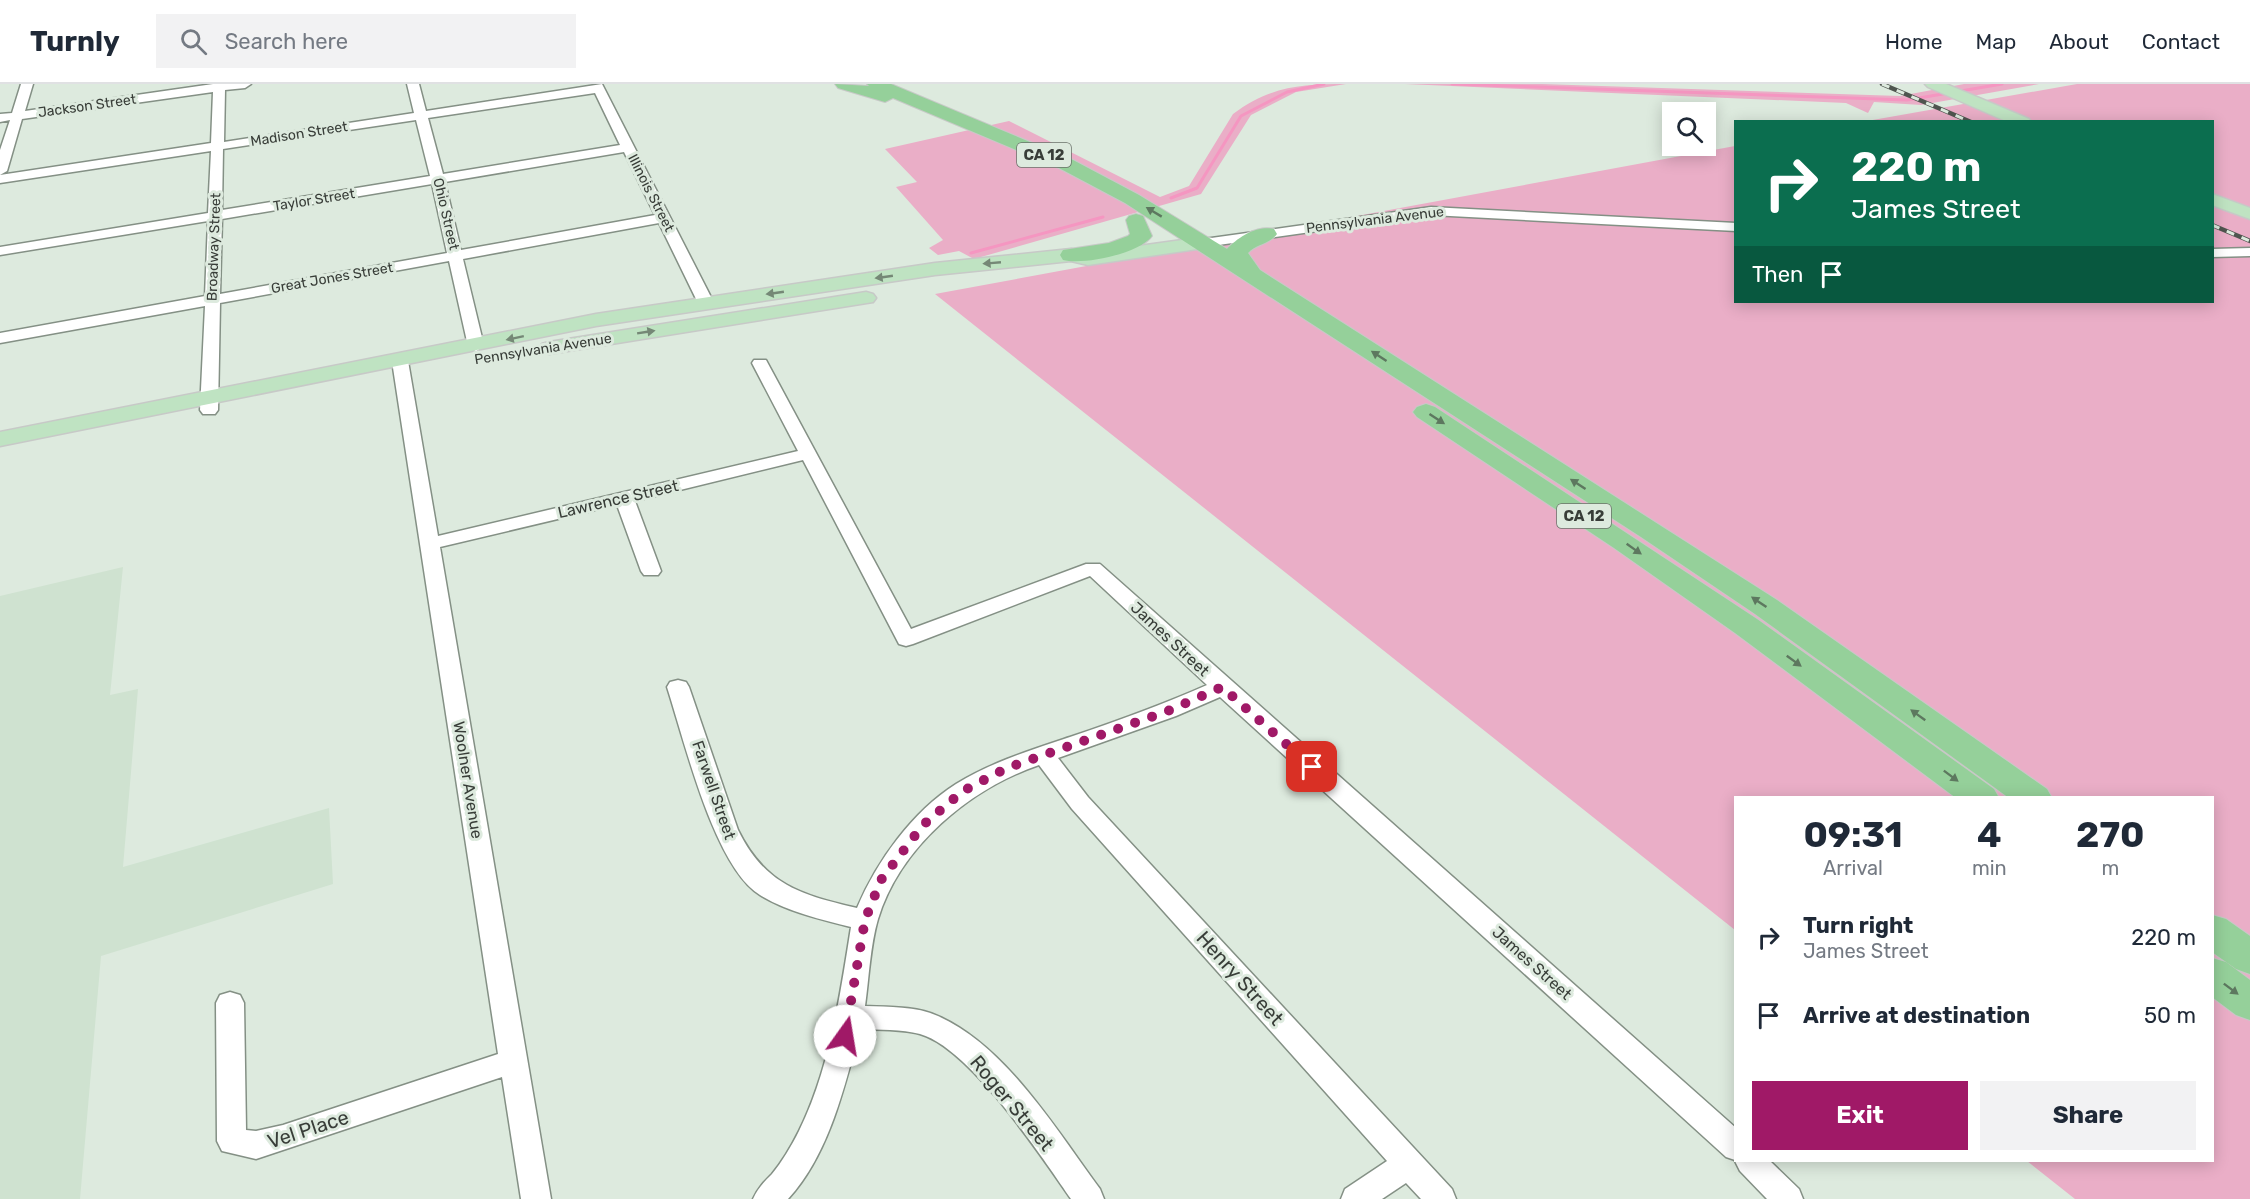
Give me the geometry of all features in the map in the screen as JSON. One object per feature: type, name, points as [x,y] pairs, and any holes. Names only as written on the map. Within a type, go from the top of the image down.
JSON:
[{"type":"highway","points":[[843,84],[881,91]]},
{"type":"highway","name":"CA 12","points":[[855,84],[881,91],[980,127],[1093,177],[1765,640],[1978,796]]},
{"type":"highway","points":[[900,84],[962,115],[980,127]]},
{"type":"highway","name":"CA 12","points":[[881,91],[1053,170],[1136,220],[1251,273],[1690,556],[1898,700],[2031,796]]},
{"type":"highway","points":[[1080,257],[1137,241],[1141,236],[1136,220]]},
{"type":"highway","points":[[1251,273],[1236,252],[1245,243],[1266,234]]},
{"type":"highway","points":[[2214,931],[2250,958]]},
{"type":"highway","points":[[2214,976],[2250,1003]]},
{"type":"main road","points":[[1936,86],[2018,120]]},
{"type":"main road","points":[[2214,200],[2250,214]]},
{"type":"main road","name":"Pennsylvania Avenue","points":[[401,366],[476,346],[596,320],[706,303],[934,269],[1191,245]]},
{"type":"main road","name":"Pennsylvania Avenue","points":[[0,439],[209,404],[401,366],[1075,266],[1080,257]]},
{"type":"main road","name":"Pennsylvania Avenue","points":[[0,452],[209,404]]},
{"type":"street","points":[[0,171],[27,84]]},
{"type":"street","name":"Jackson Street","points":[[0,118],[245,84]]},
{"type":"street","name":"Ohio Street","points":[[413,84],[438,179],[476,346]]},
{"type":"street","name":"Broadway Street","points":[[209,404],[219,86]]},
{"type":"street","name":"Madison Street","points":[[0,178],[421,116],[597,86]]},
{"type":"street","name":"Illinois Street","points":[[597,86],[706,303]]},
{"type":"street","name":"Taylor Street","points":[[0,251],[628,148]]},
{"type":"street","name":"Pennsylvania Avenue","points":[[1191,245],[1404,213],[1449,211],[1734,227]]},
{"type":"street","name":"Great Jones Street","points":[[0,338],[663,218]]},
{"type":"street","points":[[2214,253],[2250,252]]},
{"type":"street","name":"James Street","points":[[760,363],[906,639],[1093,568],[1222,687],[1734,1145]]},
{"type":"street","name":"Woolner Avenue","points":[[401,366],[536,1199]]},
{"type":"street","name":"Lawrence Street","points":[[429,544],[807,454]]},
{"type":"street","points":[[624,497],[651,571]]},
{"type":"street","name":"Farwell Street","points":[[678,687],[726,830],[739,857],[767,887],[810,907],[865,920]]},
{"type":"street","points":[[768,1199],[784,1182],[809,1141],[828,1097],[850,1016],[865,920],[881,880],[923,825],[963,791],[1007,768],[1168,711],[1222,687]]},
{"type":"street","name":"Henry Street","points":[[1043,754],[1080,803],[1441,1199]]},
{"type":"street","name":"Vel Place","points":[[230,1003],[232,1142],[256,1145],[283,1138],[513,1061]]},
{"type":"street","name":"Roger Street","points":[[850,1016],[927,1024],[955,1040],[984,1064],[1038,1129],[1089,1199]]},
{"type":"street","points":[[1751,1162],[1788,1199]]},
{"type":"street","points":[[1356,1199],[1409,1164]]},
{"type":"shaded area","points":[[1346,84],[1296,92],[1251,115],[1201,194],[974,259],[959,251],[938,255],[929,248],[943,240],[896,187],[917,182],[885,149],[1009,121],[1160,197],[1189,186],[1233,114],[1247,105],[1287,88]]},
{"type":"shaded area","points":[[1405,84],[1542,84],[1900,96],[1964,84],[2039,84],[1921,105],[1874,102],[1868,113],[1846,103]]},
{"type":"shaded area","points":[[2077,84],[2250,84],[2250,1199],[2075,1199],[2028,1162],[2214,1162],[2214,796],[1734,796],[1734,929],[935,294],[1681,156],[1716,156],[1716,150],[1734,146],[1734,303],[2214,303],[2214,120],[1873,120]]},
{"type":"shaded area","points":[[123,567],[110,695],[138,689],[123,867],[329,808],[333,884],[101,956],[80,1199],[0,1199],[0,596]]},
{"type":"waterway","points":[[1171,198],[1197,188],[1241,116],[1287,92],[1324,84]]},
{"type":"waterway","points":[[1452,84],[1907,100],[2002,84]]},
{"type":"waterway","points":[[971,253],[1103,217]]},
{"type":"railway","points":[[1882,84],[1966,120]]},
{"type":"railway","points":[[2214,226],[2250,241]]},
{"type":"route","points":[[845,1036],[865,920],[881,880],[923,825],[963,791],[1007,768],[1168,711],[1222,687],[1312,767]]}]
